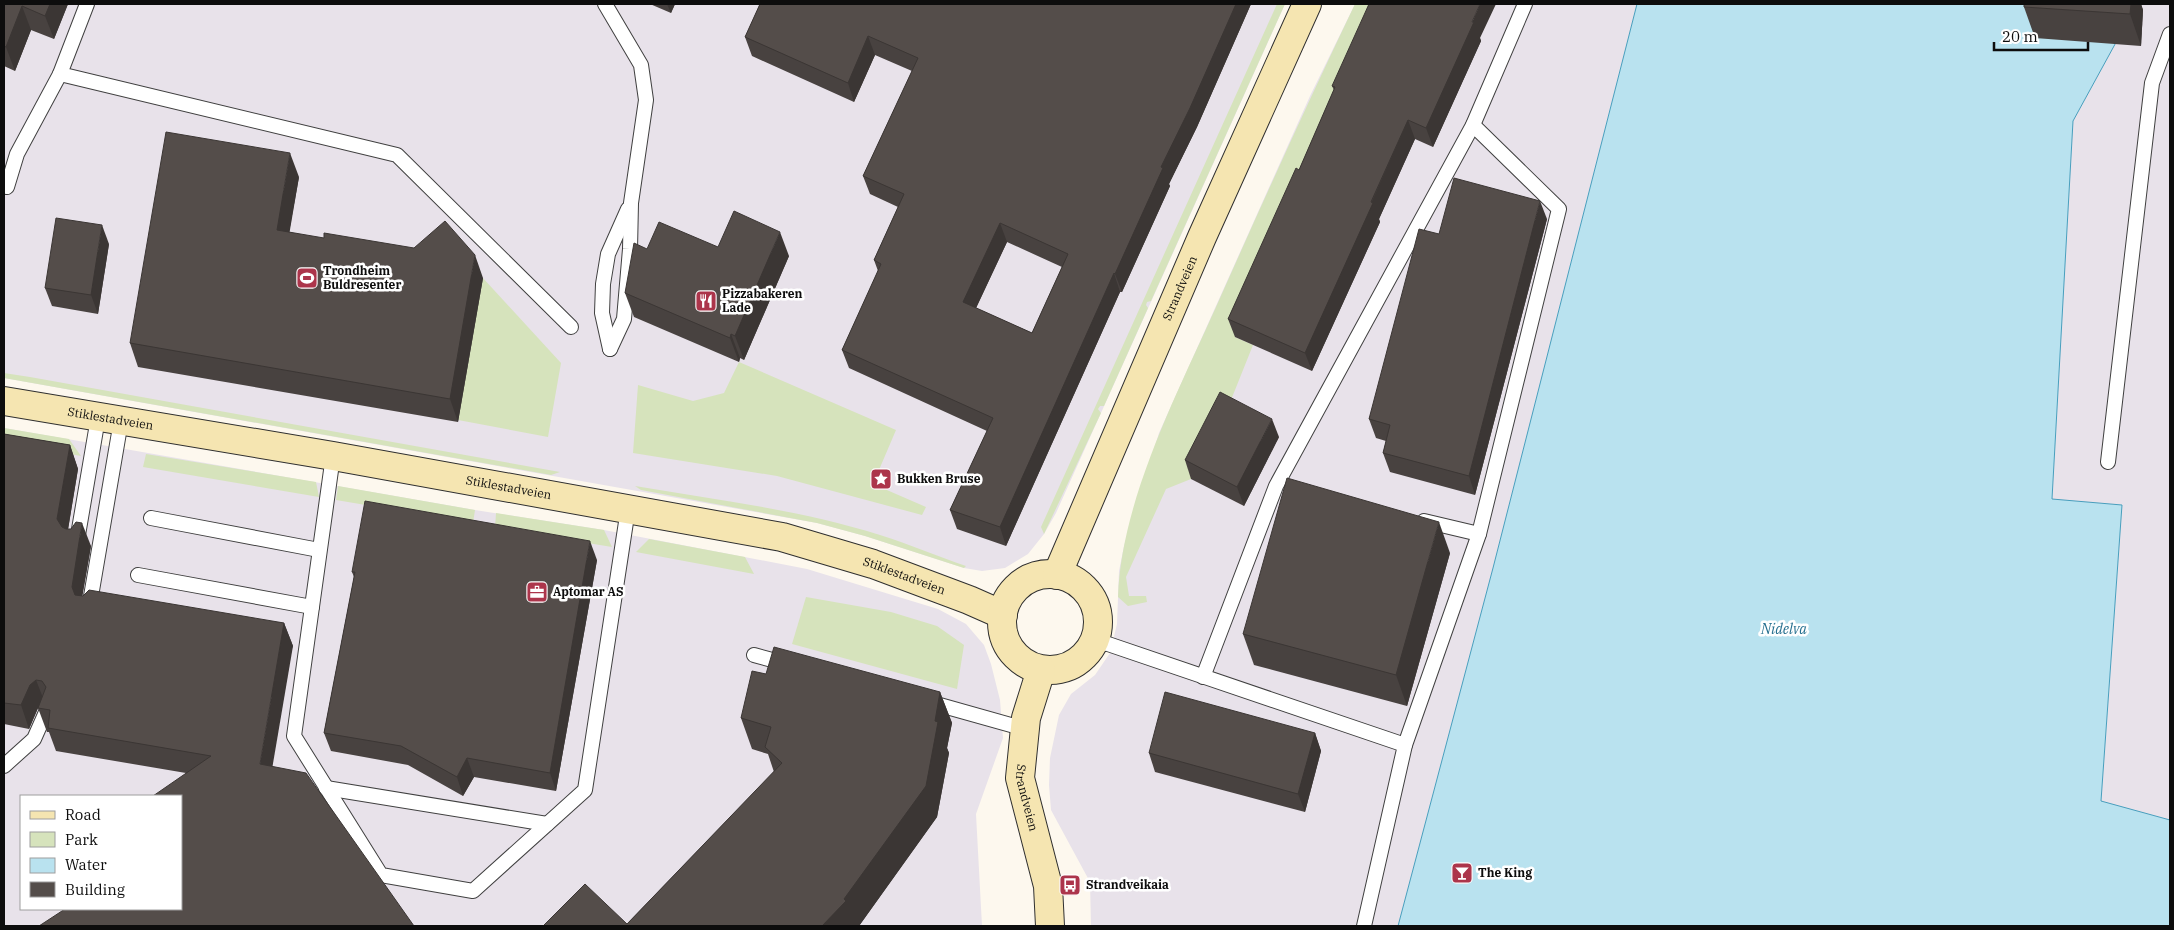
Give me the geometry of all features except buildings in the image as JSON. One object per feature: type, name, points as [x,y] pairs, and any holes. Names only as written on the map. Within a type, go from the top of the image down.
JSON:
[{"type":"main road","name":"Strandveien","points":[[1057,575],[1198,246],[1307,4]]},
{"type":"main road","name":"Stiklestadveien","points":[[4,401],[333,456],[782,537],[873,564],[969,600],[1003,615]]},
{"type":"main road","points":[[1057,575],[1070,578],[1081,585],[1096,606],[1098,631],[1094,643],[1083,658],[1068,667],[1050,671],[1041,670],[1031,667],[1014,654],[1004,636],[1003,615],[1006,603],[1013,592],[1022,584],[1033,578],[1057,575]]},
{"type":"main road","name":"Strandveien","points":[[1041,670],[1025,729],[1020,778],[1048,886],[1050,926]]},
{"type":"lane","points":[[7,188],[17,154],[60,74],[87,4]]},
{"type":"lane","points":[[604,4],[641,66],[646,100],[631,203],[630,249],[624,319],[610,349],[602,313],[608,254],[631,203]]},
{"type":"lane","points":[[1203,677],[1281,487],[1473,125],[1526,4]]},
{"type":"lane","points":[[2108,462],[2152,83],[2170,34]]},
{"type":"lane","points":[[60,74],[397,156],[571,327]]},
{"type":"lane","points":[[1364,926],[1405,745],[1479,534],[1559,209],[1473,125]]},
{"type":"lane","points":[[76,544],[110,419]]},
{"type":"lane","points":[[89,611],[110,419]]},
{"type":"lane","points":[[333,456],[294,736],[381,876],[473,891],[585,790],[628,509]]},
{"type":"lane","points":[[151,518],[319,550]]},
{"type":"lane","points":[[1411,518],[1479,534]]},
{"type":"lane","points":[[138,575],[312,607]]},
{"type":"lane","points":[[1094,643],[1108,644],[1405,745]]},
{"type":"lane","points":[[754,655],[800,667]]},
{"type":"lane","points":[[918,699],[1025,729]]},
{"type":"lane","points":[[4,766],[34,739],[46,712]]},
{"type":"lane","points":[[326,788],[547,824]]},
{"type":"shaded area","points":[[4,4],[1285,4],[1056,513],[1044,534],[1028,554],[1005,568],[982,571],[964,568],[865,536],[817,523],[4,378]]},
{"type":"shaded area","points":[[1355,4],[1637,4],[1493,568],[1398,926],[1091,926],[1090,882],[1051,810],[1049,785],[1050,758],[1059,715],[1071,694],[1095,675],[1110,653],[1117,624],[1119,571],[1124,546],[1159,433],[1310,96]]},
{"type":"shaded area","points":[[2137,4],[2170,4],[2170,820],[2101,802],[2122,505],[2052,500],[2073,121]]},
{"type":"shaded area","points":[[4,428],[475,510],[604,530],[807,569],[938,609],[966,624],[984,645],[1000,700],[1003,738],[976,814],[982,926],[4,926]]},
{"type":"green space","points":[[1277,4],[1285,4],[1151,301],[1147,302],[1148,308],[1104,406],[1100,406],[1098,409],[1101,413],[1044,534],[1041,527]]},
{"type":"green space","points":[[1355,4],[1385,4],[1235,337],[1253,345],[1227,410],[1191,479],[1166,489],[1126,577],[1129,596],[1146,596],[1147,602],[1128,606],[1118,597],[1121,561],[1129,523],[1140,486],[1185,376],[1319,79]]},
{"type":"green space","points":[[482,277],[561,363],[548,437],[458,420]]},
{"type":"green space","points":[[739,362],[896,430],[873,484],[926,507],[922,515],[777,476],[633,453],[638,385],[693,401],[724,393]]},
{"type":"green space","points":[[4,373],[560,472],[551,475],[4,378]]},
{"type":"green space","points":[[4,428],[69,439],[81,456],[4,442]]},
{"type":"green space","points":[[146,454],[316,482],[319,497],[143,467]]},
{"type":"green space","points":[[338,486],[475,510],[473,523],[336,500]]},
{"type":"green space","points":[[635,486],[759,506],[850,526],[902,542],[966,566],[964,568],[865,536],[817,523],[641,490]]},
{"type":"green space","points":[[496,513],[604,530],[612,547],[495,528]]},
{"type":"green space","points":[[649,539],[745,557],[754,574],[636,552]]},
{"type":"green space","points":[[806,597],[891,612],[937,626],[964,645],[957,689],[792,644]]},
{"type":"water","name":"Nidelva","points":[[1637,4],[2137,4],[2073,121],[2052,499],[2122,505],[2101,801],[2170,820],[2170,926],[1398,926],[1493,568]]},
{"type":"place","name":"Trondheim Buldresenter","points":[[307,278]]},
{"type":"place","name":"Pizzabakeren Lade","points":[[706,301]]},
{"type":"place","name":"Bukken Bruse","points":[[881,479]]},
{"type":"place","name":"Aptomar AS","points":[[537,592]]},
{"type":"place","name":"The King","points":[[1462,873]]},
{"type":"place","name":"Strandveikaia","points":[[1070,885]]}]
